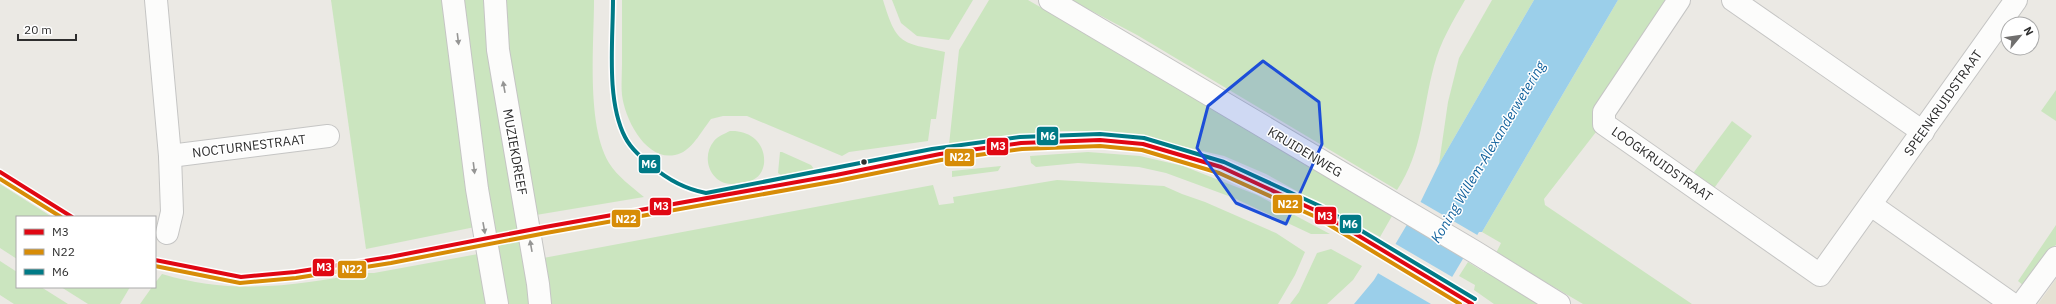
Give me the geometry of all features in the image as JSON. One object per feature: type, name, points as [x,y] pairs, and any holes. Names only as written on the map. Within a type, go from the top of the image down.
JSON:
[{"type":"street","points":[[156,0],[170,156],[172,212],[167,233]]},
{"type":"street","points":[[453,0],[477,189],[496,297]]},
{"type":"street","name":"MUZIEKDREEF","points":[[495,0],[498,50],[539,294]]},
{"type":"street","name":"KRUIDENWEG","points":[[1050,0],[1475,252],[1559,304]]},
{"type":"street","name":"LOOGKRUIDSTRAAT","points":[[1679,0],[1604,112],[1604,124],[1820,275]]},
{"type":"street","points":[[1733,0],[1923,132]]},
{"type":"street","name":"SPEENKRUIDSTRAAT","points":[[1820,275],[1871,206],[2016,0]]},
{"type":"street","name":"NOCTURNESTRAAT","points":[[170,156],[328,136]]},
{"type":"street","points":[[1871,206],[2012,304]]},
{"type":"street","points":[[2022,304],[2056,258]]},
{"type":"highlighted area","points":[[1263,61],[1319,102],[1322,144],[1286,224],[1236,203],[1197,148],[1208,106]]},
{"type":"shaded area","points":[[2056,279],[2056,304],[2038,304]]},
{"type":"green space","points":[[331,0],[449,0],[480,226],[366,249]]},
{"type":"green space","points":[[459,0],[487,0],[534,304],[502,304]]},
{"type":"green space","points":[[501,0],[594,0],[594,106],[602,147],[609,163],[616,172],[644,197],[536,215]]},
{"type":"green space","points":[[622,0],[883,0],[892,26],[903,40],[919,46],[945,52],[936,119],[931,119],[928,141],[849,152],[842,156],[747,116],[723,116],[711,119],[694,143],[685,151],[669,156],[659,154],[649,148],[641,139],[628,117],[624,106],[622,95]]},
{"type":"green space","points":[[892,0],[973,0],[949,40],[917,36],[901,23]]},
{"type":"green space","points":[[989,0],[1028,0],[1208,104],[1392,216],[1380,237],[1266,174],[1224,156],[1135,135],[1095,131],[1049,131],[949,145],[959,50]]},
{"type":"green space","points":[[1071,0],[1465,0],[1447,32],[1437,57],[1430,82],[1417,145],[1406,175],[1397,190],[1137,35]]},
{"type":"green space","points":[[1492,0],[1534,0],[1439,164],[1448,102],[1459,58]]},
{"type":"green space","points":[[1618,0],[1668,0],[1593,110],[1596,132],[1544,199],[1545,205],[1692,304],[1583,304],[1496,253],[1501,243],[1482,232]]},
{"type":"green space","points":[[2056,90],[2056,121],[2041,111]]},
{"type":"green space","points":[[1732,121],[1752,136],[1712,191],[1691,176]]},
{"type":"green space","points":[[730,131],[737,131],[750,135],[762,149],[764,156],[763,168],[760,174],[753,180],[733,184],[723,182],[717,179],[709,168],[708,154],[710,147],[717,138]]},
{"type":"green space","points":[[780,152],[811,165],[814,169],[781,175],[778,173]]},
{"type":"green space","points":[[1088,152],[1140,156],[1183,166],[1257,195],[1330,234],[1311,234],[1234,198],[1166,173],[1139,167],[1078,163],[1036,167],[1031,163],[1030,156]]},
{"type":"green space","points":[[1001,166],[998,171],[952,177],[952,171]]},
{"type":"green space","points":[[1057,180],[1164,186],[1276,233],[1305,252],[1295,275],[1278,304],[546,304],[538,259],[933,185],[939,205],[954,203],[953,197]]},
{"type":"green space","points":[[0,184],[50,216],[16,216],[16,258],[0,248]]},
{"type":"green space","points":[[2056,225],[2056,245],[2052,248],[2024,286],[2018,281]]},
{"type":"green space","points":[[1331,249],[1362,266],[1353,280],[1327,304],[1290,304],[1299,292],[1317,253]]},
{"type":"green space","points":[[478,254],[491,304],[140,304],[151,288],[156,288],[156,282],[162,274],[189,281],[240,287],[289,284],[374,273]]},
{"type":"green space","points":[[0,261],[16,271],[16,288],[43,288],[68,304],[14,304],[0,295]]},
{"type":"green space","points":[[1468,262],[1484,272],[1488,267],[1548,304],[1494,304],[1474,290],[1475,285],[1459,276]]},
{"type":"green space","points":[[63,288],[129,288],[120,304],[88,304]]},
{"type":"water","name":"Koning Willem-Alexanderwetering","points":[[1534,0],[1618,0],[1482,232],[1479,232],[1436,304],[1354,304],[1374,280],[1421,201],[1439,164]]},
{"type":"pier","points":[[1419,201],[1479,236],[1466,258],[1405,223]]},
{"type":"pier","points":[[1394,243],[1454,278],[1439,304],[1431,304],[1376,272]]},
{"type":"transit line","name":"M6","points":[[613,0],[613,88],[615,106],[625,137],[630,145],[644,160],[670,179],[691,189],[706,193],[932,149],[1020,137],[1100,134],[1144,138],[1224,162],[1322,207],[1475,299]]},
{"type":"transit line","name":"M3","points":[[156,260],[241,277],[295,272],[390,257],[545,227],[836,175],[940,154],[1021,143],[1100,140],[1143,144],[1221,167],[1319,212],[1472,304]]},
{"type":"transit line","name":"N22","points":[[156,266],[240,283],[296,278],[391,263],[546,233],[837,181],[941,160],[1022,149],[1100,146],[1142,150],[1219,173],[1316,217],[1460,304]]},
{"type":"transit line","name":"M3","points":[[0,172],[70,216]]},
{"type":"transit line","name":"N22","points":[[0,179],[59,216]]}]
